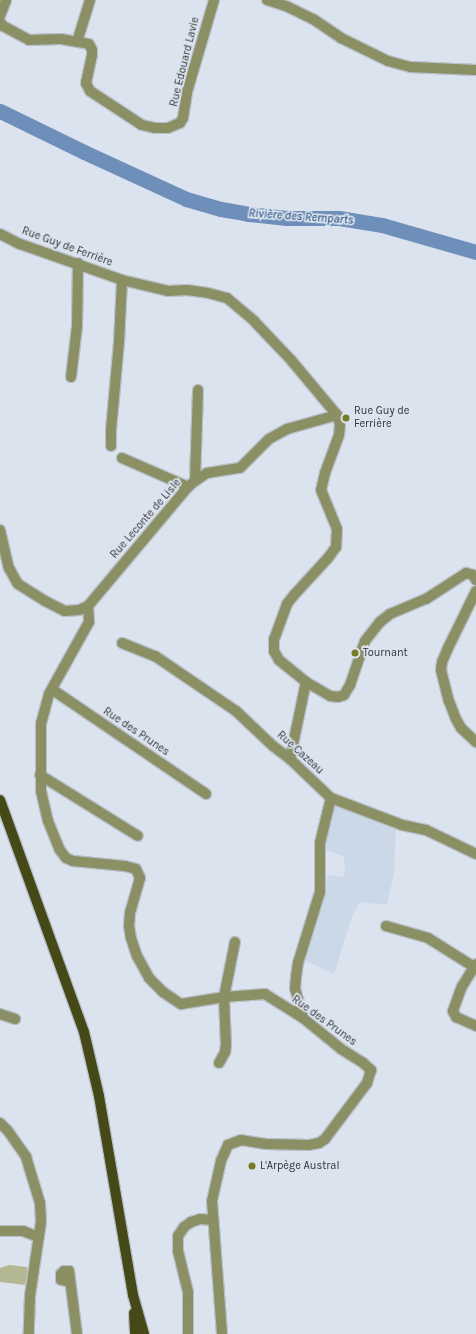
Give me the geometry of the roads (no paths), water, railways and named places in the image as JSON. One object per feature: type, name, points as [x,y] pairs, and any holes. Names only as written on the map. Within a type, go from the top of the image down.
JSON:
[{"type":"main road","points":[[0,800],[84,1032],[100,1103],[133,1295],[144,1334]]},
{"type":"main road","points":[[133,1295],[135,1334]]},
{"type":"street","points":[[0,16],[6,0]]},
{"type":"street","points":[[77,42],[90,0]]},
{"type":"street","name":"Rue Edouard Lavie","points":[[0,22],[2,26],[29,40],[61,39],[89,44],[92,50],[86,83],[87,87],[93,94],[142,125],[155,128],[174,126],[180,123],[183,118],[187,92],[214,0]]},
{"type":"street","points":[[267,0],[289,3],[341,38],[388,61],[411,67],[476,70]]},
{"type":"street","name":"Rue Guy de Ferrière","points":[[0,234],[20,244],[78,263],[122,280],[168,291],[187,290],[227,298],[254,321],[337,415]]},
{"type":"street","points":[[71,377],[77,327],[78,263]]},
{"type":"street","points":[[111,446],[122,280]]},
{"type":"street","points":[[122,458],[192,484],[198,390]]},
{"type":"street","points":[[337,415],[340,424],[339,434],[325,473],[321,490],[337,529],[336,547],[294,594],[287,604],[274,640],[274,651],[279,660],[306,682],[330,696],[338,697],[344,695],[350,685],[365,640],[380,622],[390,614],[426,599],[466,573],[475,576]]},
{"type":"street","name":"Rue Leconte de Lisle","points":[[88,606],[192,484],[207,473],[240,468],[269,439],[287,429],[337,415]]},
{"type":"street","points":[[0,530],[9,568],[18,584],[45,602],[65,611],[79,610],[88,606]]},
{"type":"street","points":[[476,591],[448,648],[442,662],[441,670],[449,702],[456,720],[461,728],[476,742]]},
{"type":"street","name":"Rue des Prunes","points":[[88,606],[89,622],[53,690],[49,694],[41,723],[41,791],[48,821],[60,850],[66,858],[73,861],[125,866],[136,869],[140,878],[130,912],[129,926],[131,938],[137,956],[149,978],[163,992],[181,1004],[224,997],[265,994],[303,1018],[341,1049],[371,1070],[367,1083],[325,1139],[319,1144],[266,1144],[242,1140],[228,1145],[220,1160],[212,1201],[212,1220],[222,1334]]},
{"type":"street","name":"Rue Cazeau","points":[[122,643],[155,656],[236,711],[331,798],[402,825],[426,830],[476,854]]},
{"type":"street","points":[[290,759],[306,682]]},
{"type":"street","name":"Rue des Prunes","points":[[53,690],[206,794]]},
{"type":"street","points":[[40,775],[138,836]]},
{"type":"street","points":[[303,1018],[296,989],[296,977],[298,963],[320,892],[320,843],[331,798]]},
{"type":"street","points":[[386,926],[428,938],[475,965],[462,986],[453,1011],[456,1017],[476,1026]]},
{"type":"street","points":[[219,1062],[225,1052],[226,1045],[224,997],[235,942]]},
{"type":"street","points":[[0,1014],[15,1019]]},
{"type":"street","points":[[0,1124],[18,1146],[31,1169],[40,1203],[39,1236],[30,1296],[29,1334]]},
{"type":"street","points":[[188,1334],[188,1292],[178,1251],[178,1236],[184,1227],[191,1222],[200,1219],[212,1220]]},
{"type":"street","points":[[0,1231],[23,1231],[39,1236]]},
{"type":"street","points":[[70,1282],[77,1334]]},
{"type":"street","points":[[30,1318],[33,1334]]},
{"type":"waterway","name":"Rivière des Remparts","points":[[0,111],[186,199],[221,209],[248,214],[287,218],[339,218],[382,225],[476,252]]},
{"type":"place","name":"Rue Guy de Ferrière","points":[[346,418]]},
{"type":"place","name":"Tournant","points":[[355,653]]},
{"type":"place","name":"L'Arpège Austral","points":[[252,1166]]}]
